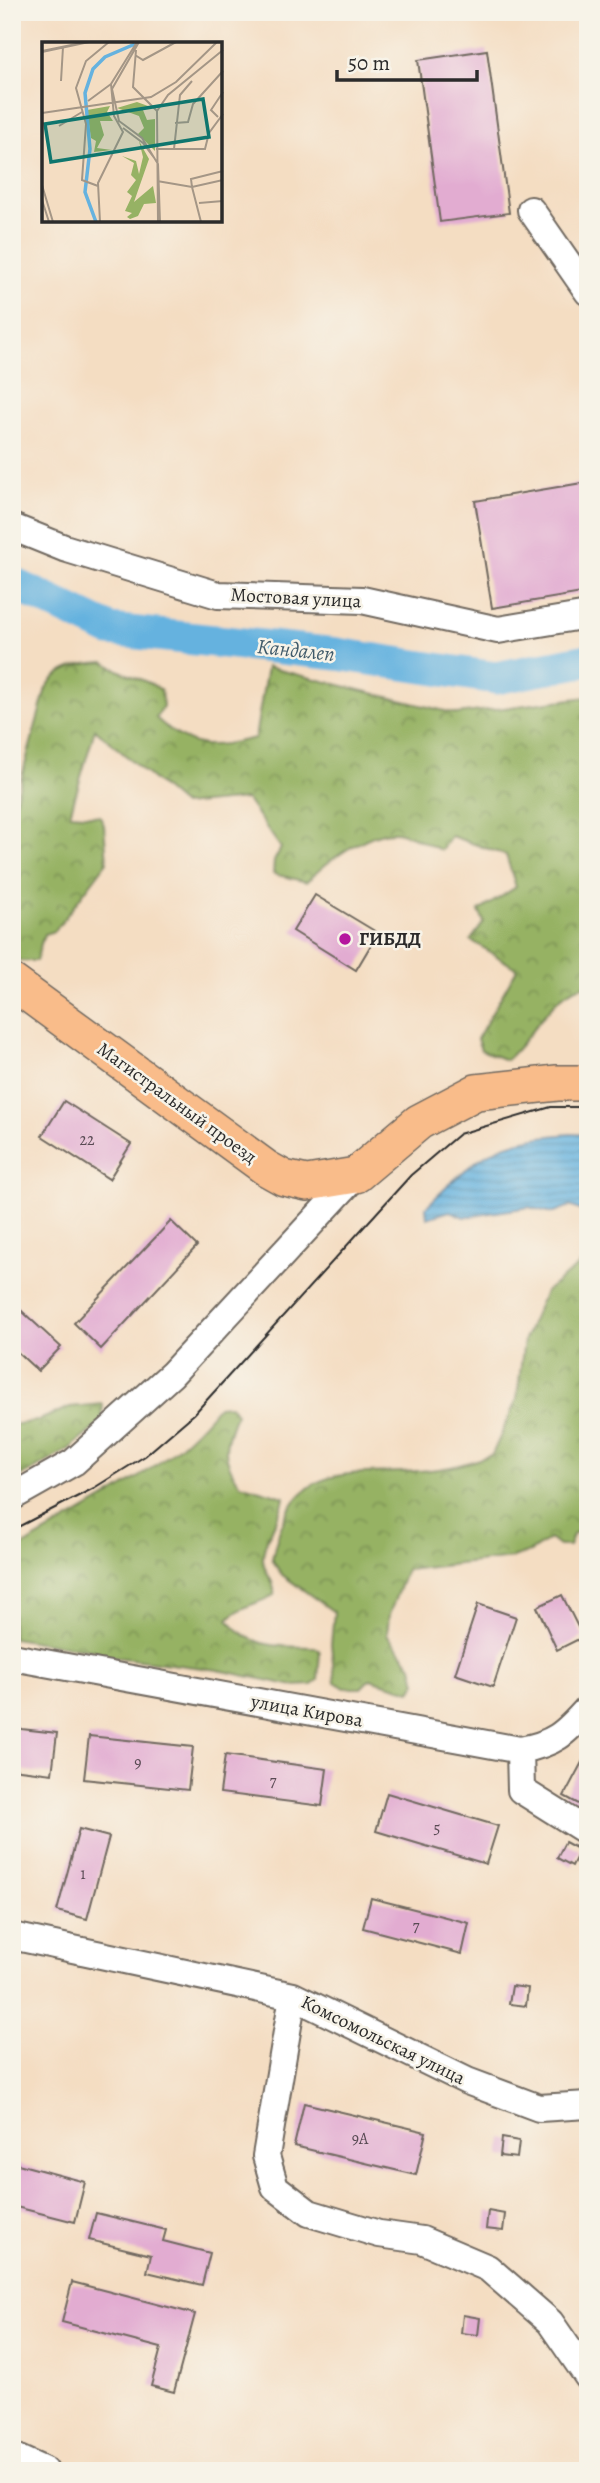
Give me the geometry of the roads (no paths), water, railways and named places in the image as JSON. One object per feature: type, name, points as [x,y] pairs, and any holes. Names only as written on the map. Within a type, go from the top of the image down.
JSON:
[{"type":"main road","name":"Магистральный проезд","points":[[12,982],[284,1178]]},
{"type":"main road","points":[[284,1178],[307,1183],[356,1175],[419,1122],[477,1092],[557,1083],[588,1083]]},
{"type":"street","points":[[531,210],[588,292]]},
{"type":"street","name":"Мостовая улица","points":[[12,527],[64,548],[218,595],[362,600],[498,630],[588,615]]},
{"type":"street","points":[[12,1497],[74,1462],[172,1374],[356,1175]]},
{"type":"street","points":[[284,1178],[303,1202],[304,1230]]},
{"type":"street","name":"улица Кирова","points":[[12,1657],[520,1750],[548,1745],[571,1728],[588,1708]]},
{"type":"street","points":[[520,1750],[521,1790],[588,1832]]},
{"type":"street","name":"Комсомольская улица","points":[[12,1936],[293,1996],[467,2081],[540,2108],[588,2105]]},
{"type":"street","points":[[293,1996],[265,2156],[275,2187],[309,2213],[379,2234],[422,2240],[488,2268],[550,2322],[588,2377]]},
{"type":"street","points":[[12,2456],[45,2471]]},
{"type":"water","points":[[571,1134],[588,1135],[588,1208],[582,1211],[570,1206],[552,1213],[529,1207],[464,1217],[450,1211],[427,1218],[426,1207],[475,1162],[490,1153],[523,1140]]},
{"type":"waterway","name":"Кандалеп","points":[[12,583],[110,630],[337,654],[496,678],[588,660]]},
{"type":"tram line","points":[[12,1530],[94,1488],[145,1456],[194,1414],[411,1175],[459,1134],[551,1107],[588,1107]]},
{"type":"place","name":"ГИБДД","points":[[345,939]]}]
